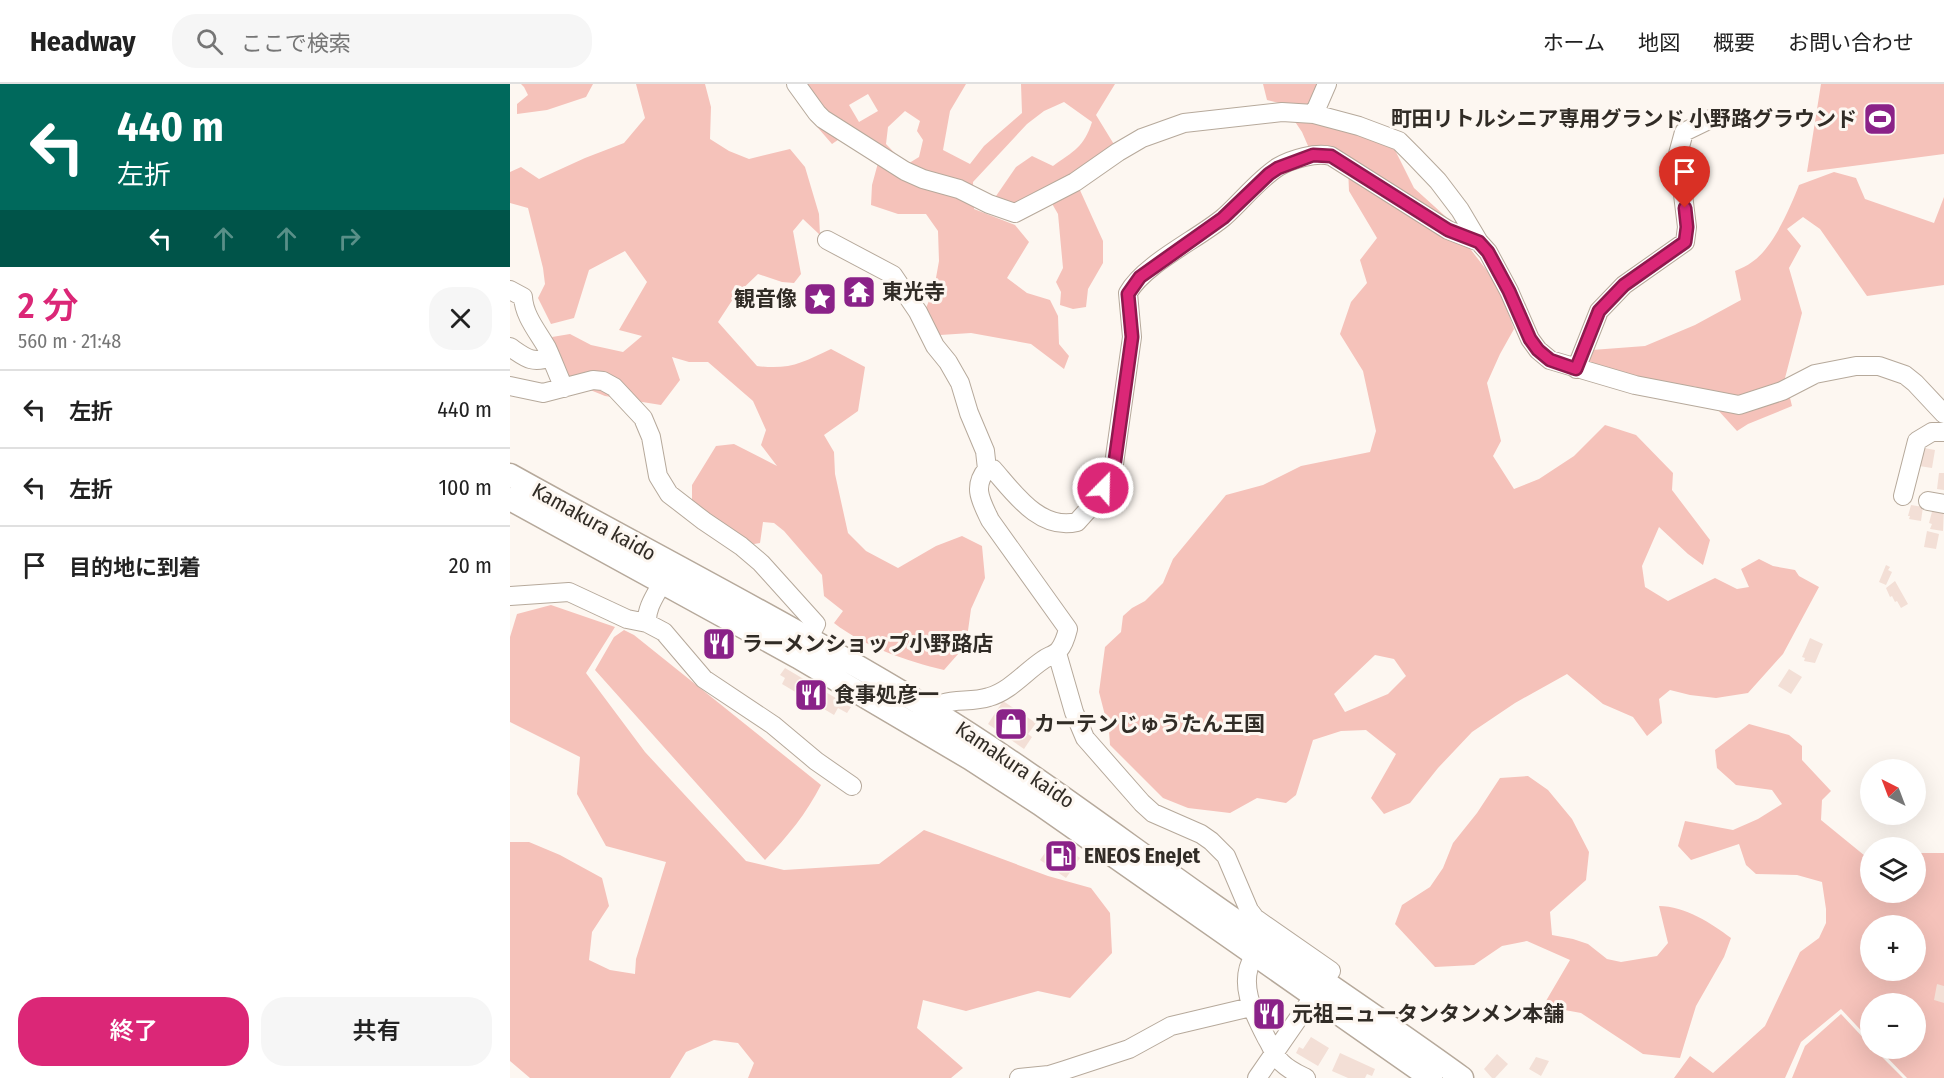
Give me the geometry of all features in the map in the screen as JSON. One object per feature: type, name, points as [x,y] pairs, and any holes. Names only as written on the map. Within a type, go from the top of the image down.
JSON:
[{"type":"main road","name":"Kamakura kaido","points":[[510,475],[803,648],[1052,789],[1244,917],[1431,1078]]},
{"type":"main road","name":"Kamakura kaido","points":[[510,499],[662,583],[803,648]]},
{"type":"main road","name":"Kamakura kaido","points":[[925,718],[971,759],[1040,804],[1254,956],[1322,983],[1462,1078]]},
{"type":"street","points":[[796,84],[823,118],[905,171],[923,179],[959,189],[989,204],[1015,213],[1075,182],[1142,138],[1184,123],[1282,112],[1314,114],[1359,126],[1399,141],[1438,181],[1488,252],[1509,291],[1530,339],[1550,360],[1635,385],[1739,405],[1782,391],[1815,374],[1856,366],[1879,366],[1905,375],[1944,414]]},
{"type":"street","points":[[1314,114],[1327,84]]},
{"type":"street","points":[[1576,369],[1599,311],[1624,285],[1685,242],[1687,227],[1678,154],[1684,132],[1715,117]]},
{"type":"street","points":[[987,469],[993,469],[1024,504],[1048,520],[1070,524],[1077,522],[1088,512],[1113,471],[1132,337],[1128,294],[1131,287],[1140,277],[1223,218],[1269,174],[1285,164],[1313,155],[1331,156],[1448,230],[1479,242]]},
{"type":"street","points":[[827,240],[893,275],[918,312],[935,346],[948,362],[960,383],[969,413],[985,451],[987,469],[980,477],[978,488],[990,520],[1068,629],[1058,653],[1044,659],[997,694],[979,699],[949,701],[940,704],[925,718]]},
{"type":"street","points":[[510,290],[523,297],[528,315],[551,357],[564,388]]},
{"type":"street","points":[[510,347],[532,361],[539,362],[551,357]]},
{"type":"street","points":[[510,386],[543,393],[593,380],[603,381],[626,399],[643,418],[651,436],[658,476],[669,494],[741,546],[768,571],[816,624],[803,648]]},
{"type":"street","points":[[1903,496],[1917,441],[1932,432],[1944,432]]},
{"type":"street","points":[[647,623],[650,604],[662,583]]},
{"type":"street","points":[[510,596],[569,592],[627,619],[647,623],[664,632],[704,679],[773,725],[816,761],[852,786]]},
{"type":"street","points":[[1058,653],[1074,712],[1085,738],[1153,813],[1202,834],[1226,856],[1244,917]]},
{"type":"street","points":[[1254,956],[1249,966],[1247,981],[1251,1007],[1280,1061],[1306,1078]]},
{"type":"street","points":[[1257,1078],[1322,983]]},
{"type":"street","points":[[1019,1078],[1054,1073],[1129,1048],[1171,1026],[1251,1007]]},
{"type":"shaded area","points":[[521,84],[593,84],[586,97],[547,110],[517,114],[517,104],[528,95]]},
{"type":"shaded area","points":[[636,84],[705,84],[711,107],[710,139],[729,151],[749,159],[790,149],[805,167],[819,214],[820,235],[803,219],[793,231],[801,274],[794,283],[782,282],[758,274],[735,296],[718,322],[757,366],[787,366],[831,349],[865,367],[858,411],[824,435],[834,452],[835,474],[848,533],[866,551],[898,568],[936,546],[962,536],[982,546],[985,578],[971,609],[966,645],[944,670],[887,652],[846,632],[834,623],[843,611],[824,596],[822,575],[784,531],[774,523],[763,522],[760,543],[731,548],[692,502],[692,485],[716,446],[734,444],[777,466],[761,445],[766,430],[753,401],[708,362],[689,362],[672,357],[680,380],[661,405],[605,396],[568,381],[552,337],[570,334],[591,345],[623,352],[642,336],[619,330],[647,282],[625,251],[589,270],[574,318],[551,324],[538,298],[545,284],[528,208],[510,203],[510,172],[521,167],[539,179],[624,143],[645,118]]},
{"type":"shaded area","points":[[801,84],[966,84],[950,111],[943,150],[970,164],[984,146],[1022,113],[1021,84],[1115,84],[1096,115],[1115,146],[1074,177],[1103,241],[1103,263],[1088,289],[1086,307],[1073,309],[1060,305],[1061,292],[1056,282],[1063,268],[1058,214],[1047,195],[1017,208],[994,199],[1016,167],[1032,156],[1053,166],[1082,143],[1092,122],[1064,102],[1044,111],[1027,124],[973,182],[974,209],[1015,225],[1029,242],[1007,278],[1027,293],[1050,300],[1058,316],[1059,344],[1069,356],[1064,369],[1031,344],[971,333],[940,335],[926,308],[934,289],[939,261],[938,231],[926,214],[898,214],[871,205],[872,185],[878,163],[851,131],[832,144],[812,121],[818,108]],"holes":[[[868,94],[878,111],[859,122],[849,105]],[[905,111],[920,121],[917,131],[923,140],[919,157],[906,165],[886,144],[888,127]]]},
{"type":"shaded area","points":[[1263,84],[1319,84],[1311,104],[1391,142],[1414,188],[1445,216],[1498,285],[1514,329],[1487,383],[1501,441],[1493,456],[1514,489],[1539,479],[1574,456],[1605,425],[1636,435],[1673,473],[1672,490],[1710,540],[1703,565],[1659,527],[1642,566],[1645,587],[1668,601],[1715,578],[1737,589],[1749,587],[1741,569],[1759,559],[1773,566],[1795,570],[1799,576],[1819,587],[1783,654],[1748,693],[1716,698],[1670,690],[1659,699],[1662,723],[1647,736],[1633,717],[1603,704],[1567,674],[1515,703],[1472,732],[1438,768],[1410,803],[1384,814],[1371,798],[1396,754],[1366,730],[1341,731],[1313,740],[1296,795],[1286,803],[1257,798],[1230,813],[1188,808],[1163,798],[1110,745],[1109,731],[1099,692],[1105,647],[1121,632],[1123,616],[1145,601],[1163,583],[1173,559],[1226,495],[1263,485],[1301,466],[1370,452],[1376,431],[1363,371],[1340,334],[1351,302],[1367,283],[1360,260],[1377,238],[1349,191],[1348,168],[1315,162],[1302,132],[1283,104],[1267,100]],"holes":[[[1375,655],[1394,659],[1406,676],[1388,694],[1345,712],[1334,694]]]},
{"type":"shaded area","name":"町田リトルシニア専用グランド 小野路グラウンド","points":[[1821,84],[1944,84],[1944,154],[1807,172]]},
{"type":"shaded area","points":[[1834,172],[1856,178],[1865,199],[1934,223],[1944,197],[1944,285],[1867,296],[1820,229],[1803,217],[1787,229],[1801,246],[1789,268],[1802,313],[1785,378],[1792,406],[1748,424],[1737,431],[1697,387],[1639,379],[1586,368],[1592,350],[1645,346],[1695,325],[1741,300],[1735,271],[1760,256],[1774,238],[1799,185]]},
{"type":"shaded area","points":[[551,605],[615,627],[586,673],[645,752],[746,861],[784,870],[879,864],[924,830],[1048,876],[1091,888],[1110,913],[1112,953],[1070,998],[1038,991],[966,1011],[923,1000],[917,1028],[963,1068],[951,1078],[748,1078],[754,1063],[738,1043],[714,1040],[686,1052],[670,1078],[530,1078],[510,1061],[510,842],[529,842],[560,855],[602,878],[609,906],[592,932],[589,960],[610,970],[635,974],[636,959],[666,862],[606,846],[577,794],[580,757],[510,722],[510,637],[517,614]]},
{"type":"shaded area","points":[[624,630],[634,635],[821,785],[796,824],[765,860],[595,670],[614,637]]},
{"type":"shaded area","points":[[1749,724],[1789,735],[1802,746],[1802,760],[1831,791],[1822,800],[1821,820],[1860,852],[1860,903],[1926,903],[1926,853],[1944,853],[1944,1078],[1907,1078],[1889,1059],[1926,1059],[1926,993],[1860,993],[1860,1029],[1841,1009],[1801,1042],[1785,1078],[1674,1078],[1690,1056],[1713,1073],[1765,1026],[1800,952],[1819,938],[1826,923],[1822,882],[1797,875],[1756,874],[1746,865],[1739,844],[1691,860],[1678,846],[1685,821],[1733,830],[1758,819],[1782,804],[1772,790],[1736,785],[1717,768],[1715,750]]},
{"type":"shaded area","points":[[1528,776],[1548,790],[1572,819],[1589,852],[1586,880],[1550,912],[1552,935],[1588,944],[1607,959],[1621,962],[1657,956],[1668,943],[1659,906],[1688,912],[1731,938],[1724,957],[1696,1006],[1680,1058],[1643,1054],[1581,1013],[1543,1006],[1570,960],[1527,941],[1502,946],[1474,965],[1435,967],[1395,924],[1402,905],[1430,887],[1443,868],[1453,843],[1477,813],[1500,778]]},
{"type":"shaded area","points":[[1841,1014],[1860,1034],[1860,1059],[1884,1059],[1903,1078],[1792,1078],[1805,1046]]},
{"type":"building","points":[[1924,448],[1935,450],[1932,468],[1919,466]]},
{"type":"building","points":[[1939,473],[1944,473],[1944,490],[1937,489]]},
{"type":"building","points":[[1911,505],[1923,507],[1921,521],[1909,519]]},
{"type":"building","points":[[1933,508],[1944,508],[1943,531],[1930,529],[1932,524],[1929,523]]},
{"type":"building","points":[[1927,531],[1939,534],[1936,549],[1924,547]]},
{"type":"building","points":[[1886,565],[1892,572],[1886,585],[1879,582]]},
{"type":"building","points":[[1895,581],[1908,604],[1901,608],[1892,596],[1890,597],[1886,588]]},
{"type":"building","points":[[718,632],[730,639],[718,659],[709,654],[712,649],[709,648]]},
{"type":"building","points":[[1810,638],[1823,644],[1815,663],[1804,661],[1805,658],[1802,657]]},
{"type":"building","points":[[785,668],[851,707],[847,713],[838,708],[834,715],[782,684],[785,678],[780,675]]},
{"type":"building","points":[[1789,669],[1802,677],[1791,694],[1778,686]]},
{"type":"building","points":[[1003,701],[1036,723],[1028,734],[1032,737],[1024,749],[988,724]]},
{"type":"building","points":[[1054,840],[1080,858],[1066,878],[1040,860]]},
{"type":"building","points":[[1937,984],[1944,986],[1944,1003],[1934,1000]]},
{"type":"building","points":[[1271,1000],[1280,1019],[1267,1026],[1257,1006]]},
{"type":"building","points":[[1311,1037],[1329,1048],[1318,1066],[1296,1053],[1299,1047],[1303,1049]]},
{"type":"building","points":[[1340,1053],[1375,1069],[1372,1076],[1367,1074],[1365,1078],[1348,1078],[1332,1071]]},
{"type":"building","points":[[1497,1054],[1508,1064],[1495,1078],[1492,1078],[1484,1069]]},
{"type":"building","points":[[1536,1057],[1549,1061],[1541,1076],[1529,1069]]},
{"type":"place","name":"町田リトルシニア専用グランド 小野路グラウンド","points":[[1880,119]]},
{"type":"place","name":"東光寺","points":[[859,292]]},
{"type":"place","name":"観音像","points":[[820,299]]},
{"type":"place","name":"ラーメンショップ小野路店","points":[[719,644]]},
{"type":"place","name":"食事処彦一","points":[[811,695]]},
{"type":"place","name":"カーテンじゅうたん王国","points":[[1011,724]]},
{"type":"place","name":"ENEOS EneJet","points":[[1061,856]]},
{"type":"place","name":"元祖ニュータンタンメン本舗","points":[[1269,1014]]},
{"type":"route","points":[[1103,488],[1113,471],[1115,460],[1132,337],[1128,301],[1131,287],[1140,277],[1223,218],[1269,174],[1285,164],[1313,155],[1331,156],[1448,230],[1479,242],[1488,252],[1509,291],[1524,328],[1538,350],[1550,360],[1576,369],[1599,311],[1624,285],[1685,242],[1687,227],[1685,208]]}]
